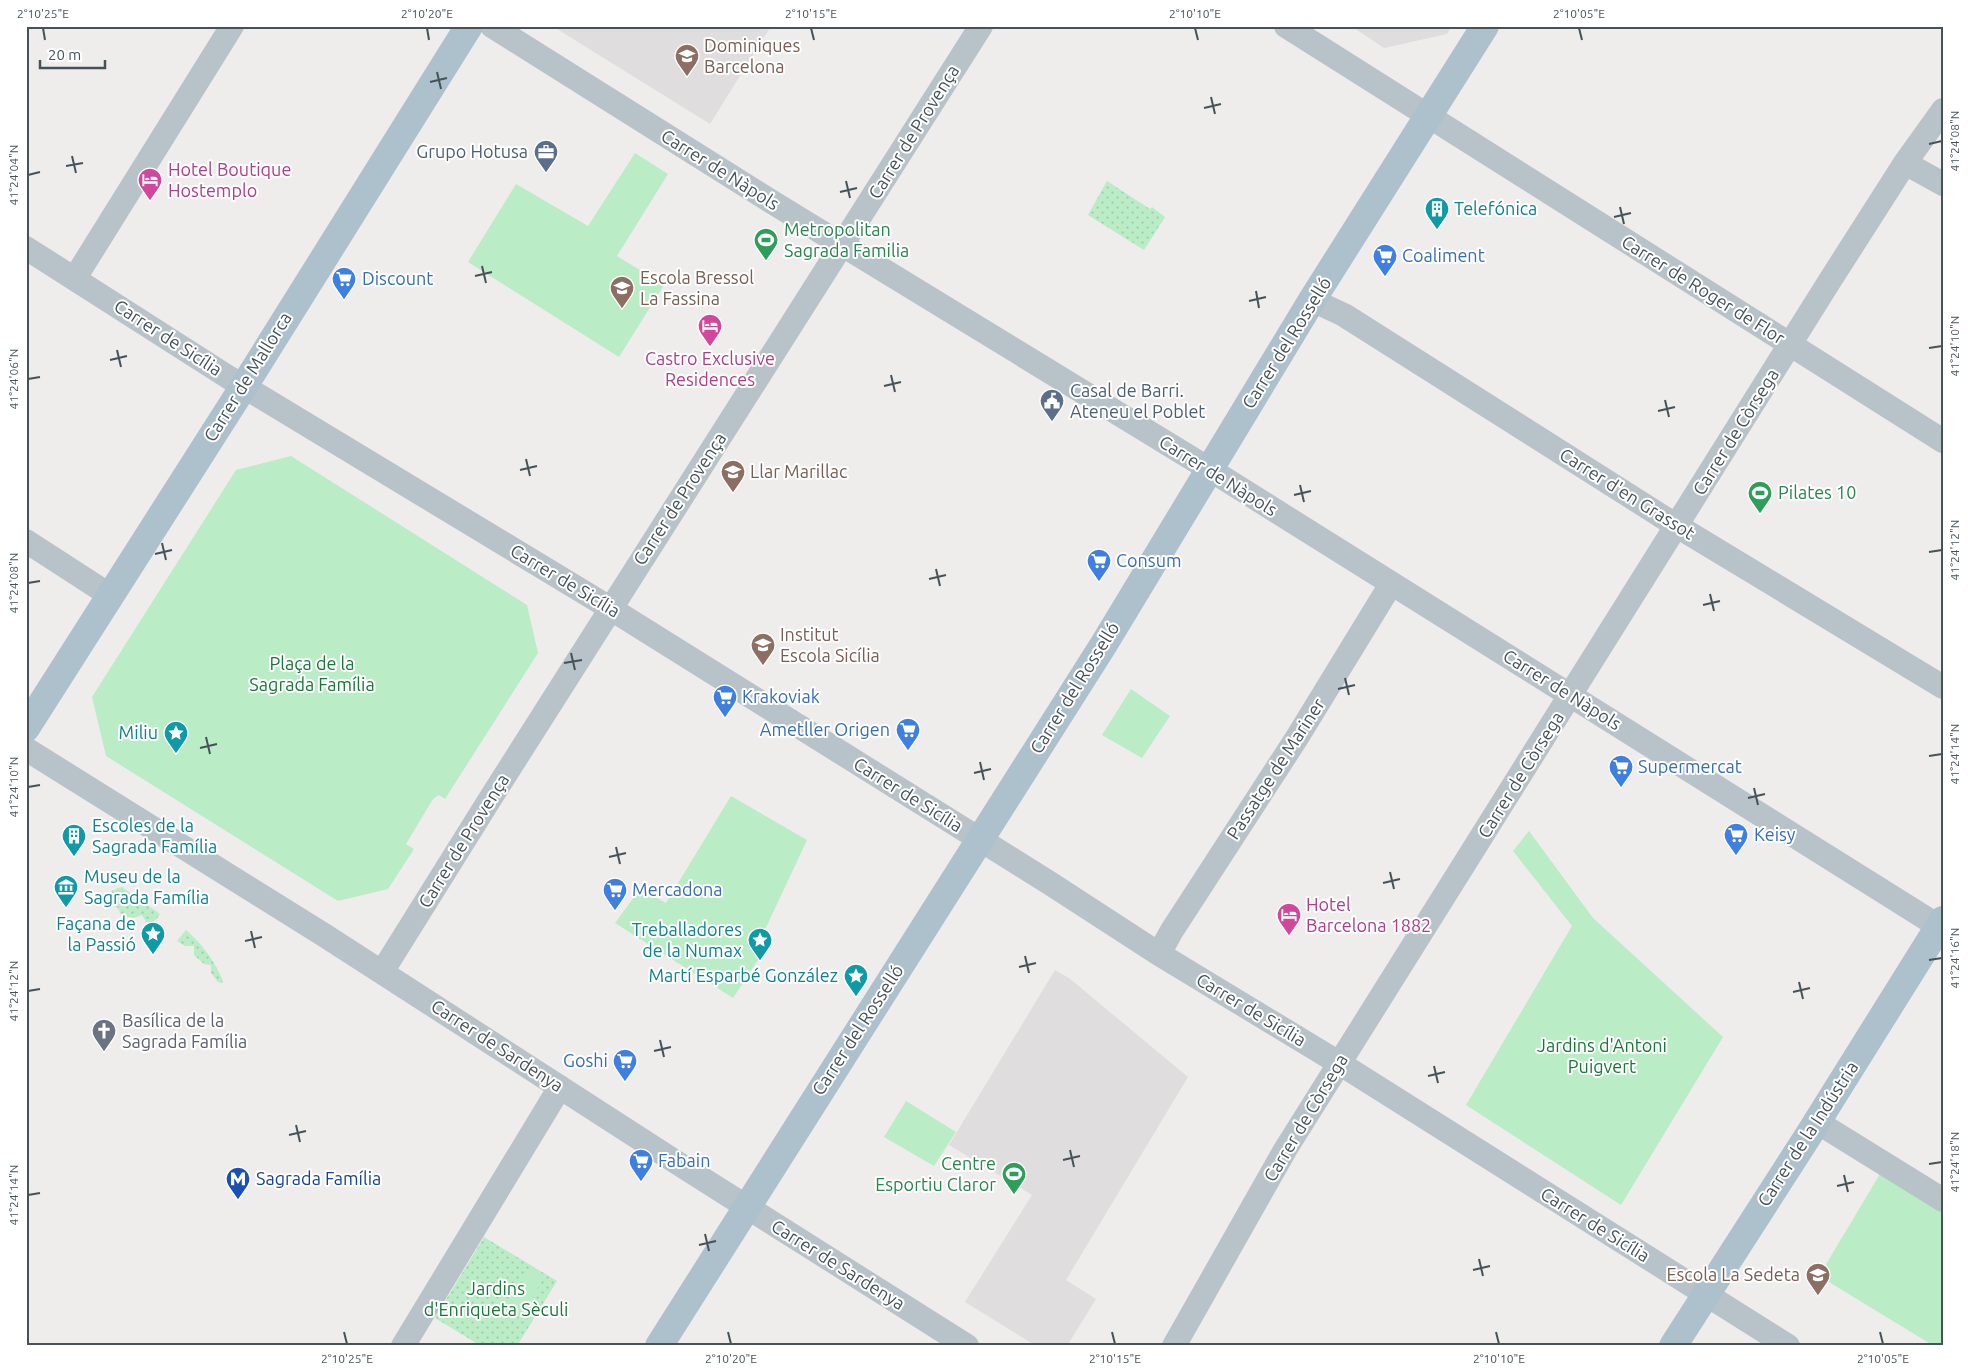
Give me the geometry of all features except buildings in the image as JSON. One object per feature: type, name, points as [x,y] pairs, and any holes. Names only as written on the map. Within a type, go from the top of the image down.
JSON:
[{"type":"main road","name":"Carrer de Mallorca","points":[[26,728],[244,386],[469,26]]},
{"type":"main road","name":"Carrer del Rosselló","points":[[659,1346],[1114,627],[1312,300],[1485,26]]},
{"type":"main road","name":"Carrer de la Indústria","points":[[1673,1346],[1941,926]]},
{"type":"street","points":[[75,278],[232,26]]},
{"type":"street","name":"Carrer de Nàpols","points":[[492,26],[841,244],[1209,469],[1941,926]]},
{"type":"street","name":"Carrer de Provença","points":[[382,972],[610,608],[980,26]]},
{"type":"street","name":"Carrer de Roger de Flor","points":[[1286,26],[1943,441]]},
{"type":"street","name":"Carrer de Còrsega","points":[[1174,1346],[1285,1150],[1905,163],[1943,110]]},
{"type":"street","points":[[1905,163],[1943,184]]},
{"type":"street","name":"Carrer de Sicília","points":[[26,248],[244,386],[610,608],[1048,882],[1159,954],[1339,1064],[1788,1346]]},
{"type":"street","name":"Carrer d'en Grassot","points":[[1312,300],[1344,315],[1677,526],[1943,687]]},
{"type":"street","points":[[26,541],[111,596]]},
{"type":"street","name":"Passatge de Mariner","points":[[1159,954],[1170,932],[1298,736],[1391,584]]},
{"type":"street","name":"Carrer de Sardenya","points":[[26,749],[382,972],[967,1346]]},
{"type":"street","points":[[403,1346],[560,1087]]},
{"type":"street","points":[[1817,1122],[1943,1200]]},
{"type":"shaded area","name":"Dominiques Barcelona","points":[[557,26],[771,26],[710,124],[557,29]]},
{"type":"shaded area","points":[[1351,26],[1452,26],[1447,34],[1384,48]]},
{"type":"shaded area","points":[[1055,970],[1069,978],[1188,1077],[1066,1280],[1096,1299],[1067,1346],[1036,1346],[965,1302],[1032,1195],[949,1145]]},
{"type":"green space","points":[[635,153],[668,174],[617,256],[664,285],[619,357],[468,262],[516,184],[588,226]]},
{"type":"green space","points":[[1107,181],[1150,209],[1152,207],[1165,217],[1144,250],[1088,215]]},
{"type":"green space","name":"Plaça de la Sagrada Família","points":[[291,456],[527,605],[538,653],[445,799],[439,795],[433,799],[406,844],[414,849],[388,889],[338,901],[106,756],[92,697],[236,470]]},
{"type":"green space","points":[[1131,689],[1170,716],[1142,758],[1102,735]]},
{"type":"green space","points":[[731,796],[807,840],[754,953],[760,957],[733,998],[615,923],[640,889],[666,903]]},
{"type":"green space","name":"Jardins d'Antoni Puigvert","points":[[1529,831],[1593,918],[1723,1037],[1621,1205],[1466,1105],[1572,926],[1513,851]]},
{"type":"green space","points":[[122,887],[160,914],[156,920],[146,922],[142,915],[133,918],[121,915],[118,908],[114,906],[117,901],[111,891]]},
{"type":"green space","points":[[186,930],[198,941],[212,960],[223,981],[222,983],[218,982],[211,973],[211,965],[204,964],[194,955],[194,946],[185,946],[177,941]]},
{"type":"green space","points":[[906,1101],[956,1132],[934,1166],[884,1137]]},
{"type":"green space","points":[[1880,1174],[1943,1212],[1943,1346],[1934,1346],[1819,1276]]},
{"type":"green space","name":"Jardins d'Enriqueta Sèculi","points":[[484,1237],[557,1281],[517,1346],[481,1346],[435,1318]]},
{"type":"green space","points":[[531,1268],[545,1276],[522,1314],[508,1305]]},
{"type":"place","name":"Dominiques Barcelona","points":[[687,77]]},
{"type":"place","name":"Grupo Hotusa","points":[[546,173]]},
{"type":"place","name":"Hotel Boutique Hostemplo","points":[[150,201]]},
{"type":"place","name":"Telefónica","points":[[1437,230]]},
{"type":"place","name":"Metropolitan Sagrada Familia","points":[[766,261]]},
{"type":"place","name":"Coaliment","points":[[1385,277]]},
{"type":"place","name":"Discount","points":[[344,300]]},
{"type":"place","name":"Escola Bressol La Fassina","points":[[622,309]]},
{"type":"place","name":"Castro Exclusive Residences","points":[[710,347]]},
{"type":"place","name":"Casal de Barri. Ateneu el Poblet","points":[[1052,422]]},
{"type":"place","name":"Llar Marillac","points":[[733,493]]},
{"type":"place","name":"Pilates 10","points":[[1760,514]]},
{"type":"place","name":"Consum","points":[[1099,582]]},
{"type":"place","name":"Institut Escola Sicília","points":[[763,666]]},
{"type":"place","name":"Krakoviak","points":[[725,718]]},
{"type":"place","name":"Ametller Origen","points":[[908,751]]},
{"type":"place","name":"Miliu","points":[[176,754]]},
{"type":"place","name":"Supermercat","points":[[1621,788]]},
{"type":"place","name":"Keisy","points":[[1736,856]]},
{"type":"place","name":"Escoles de la Sagrada Família","points":[[74,857]]},
{"type":"place","name":"Museu de la Sagrada Família","points":[[66,908]]},
{"type":"place","name":"Mercadona","points":[[615,911]]},
{"type":"place","name":"Hotel Barcelona 1882","points":[[1289,936]]},
{"type":"place","name":"Façana de la Passió","points":[[153,955]]},
{"type":"place","name":"Treballadores de la Numax","points":[[760,961]]},
{"type":"place","name":"Martí Esparbé González","points":[[856,997]]},
{"type":"place","name":"Basílica de la Sagrada Família","points":[[104,1052]]},
{"type":"place","name":"Goshi","points":[[625,1082]]},
{"type":"place","name":"Fabain","points":[[641,1182]]},
{"type":"place","name":"Centre Esportiu Claror","points":[[1014,1195]]},
{"type":"place","name":"Sagrada Família","points":[[238,1200]]},
{"type":"place","name":"Escola La Sedeta","points":[[1818,1296]]}]
